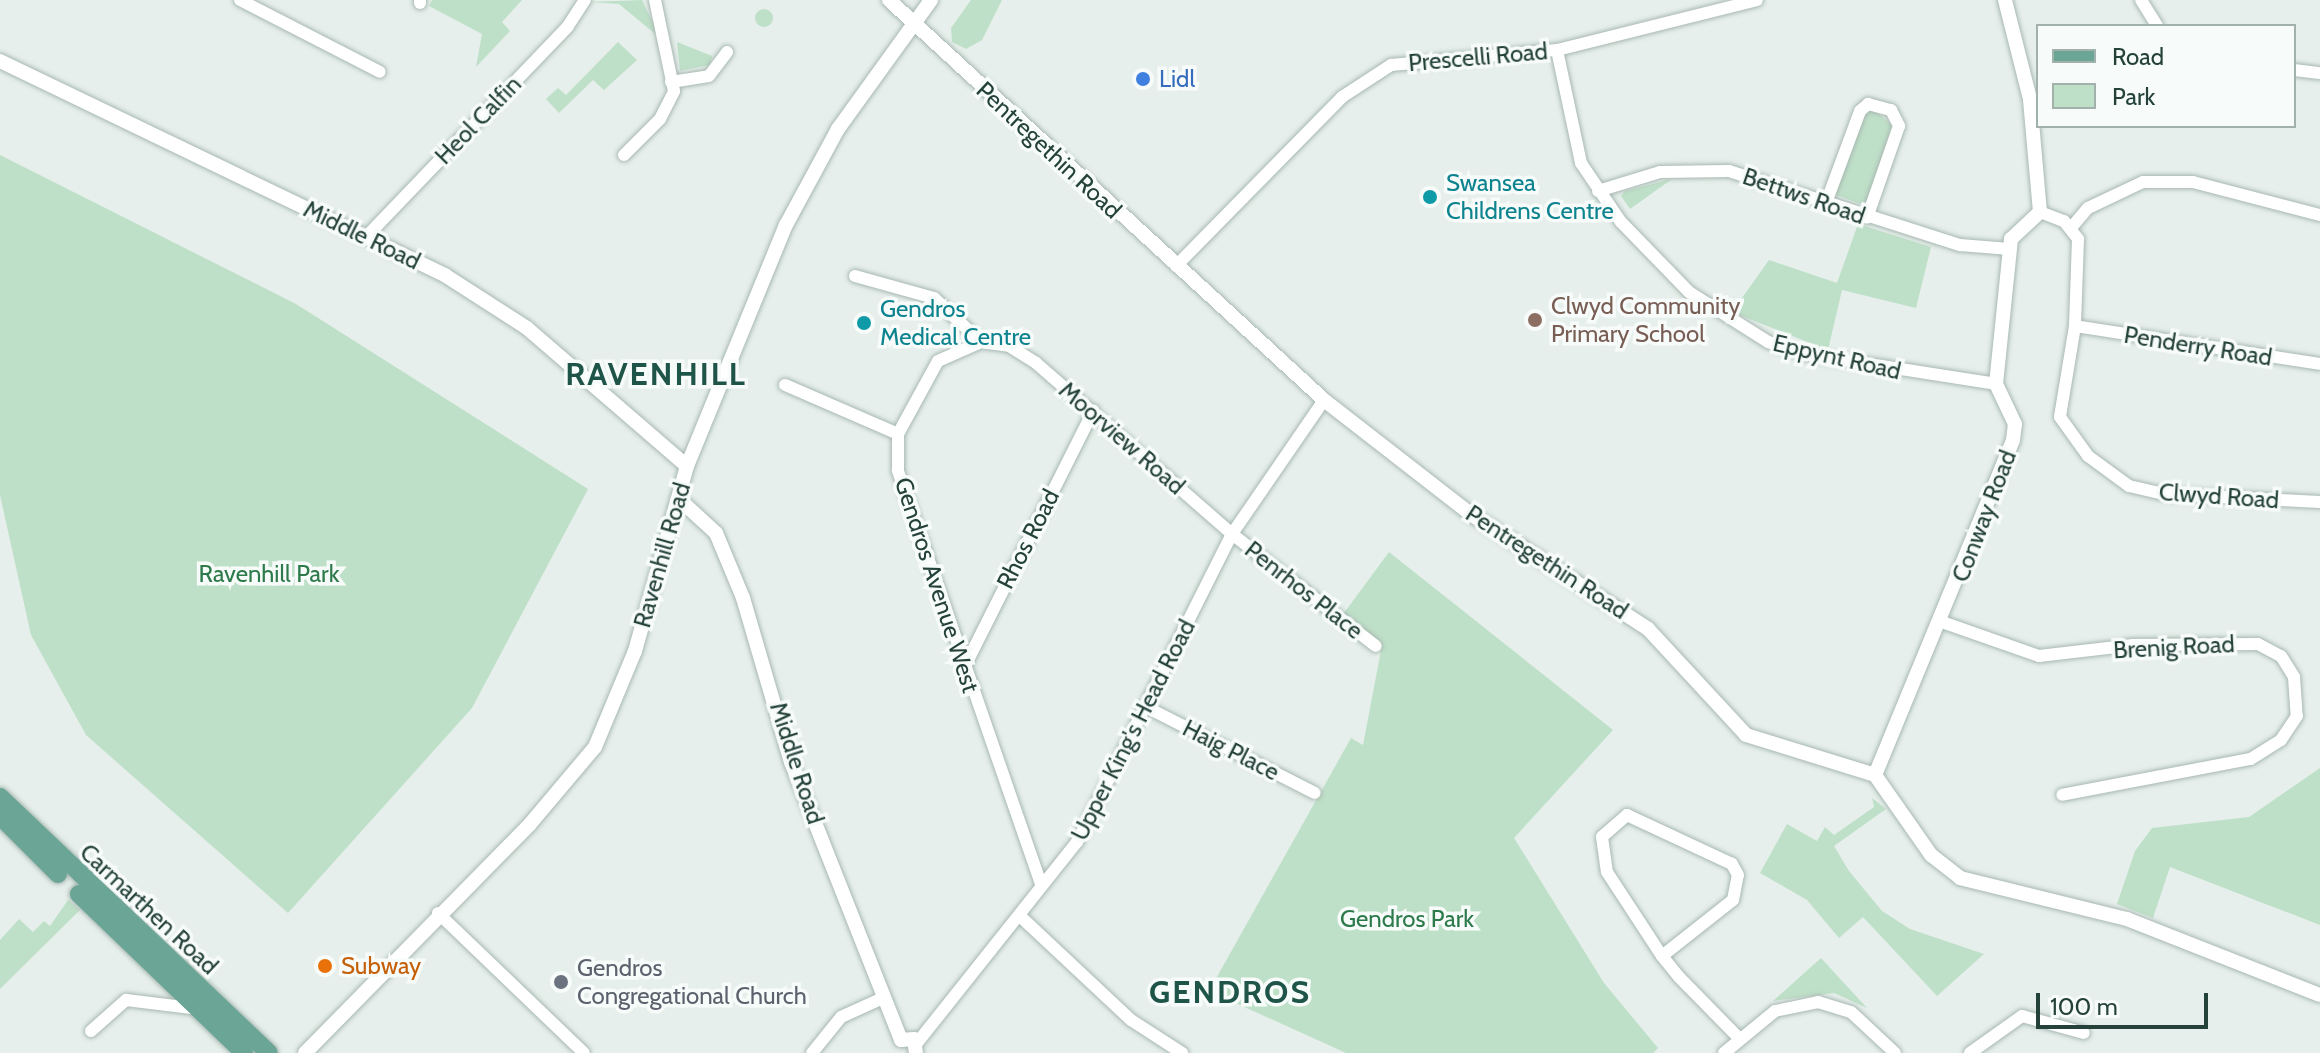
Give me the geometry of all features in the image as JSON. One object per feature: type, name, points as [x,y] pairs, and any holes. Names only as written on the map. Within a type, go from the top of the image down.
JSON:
[{"type":"main road","name":"Carmarthen Road","points":[[0,797],[269,1053]]},
{"type":"main road","name":"Carmarthen Road","points":[[0,816],[192,1008],[244,1053]]},
{"type":"street","points":[[240,0],[380,72]]},
{"type":"street","name":"Heol Calfin","points":[[366,237],[585,0]]},
{"type":"street","name":"Pentregethin Road","points":[[889,0],[1324,400],[1469,513],[1648,629],[1746,735],[1875,775]]},
{"type":"street","name":"Ravenhill Road","points":[[305,1053],[438,913],[530,824],[595,747],[635,651],[687,466],[797,201],[931,0]]},
{"type":"street","name":"Prescelli Road","points":[[1176,266],[1342,97],[1391,65],[1557,50],[1757,0]]},
{"type":"street","points":[[2005,0],[2030,99],[2040,212]]},
{"type":"street","points":[[2141,0],[2156,24]]},
{"type":"street","points":[[624,155],[660,119],[671,82],[660,2]]},
{"type":"street","name":"Eppynt Road","points":[[1557,50],[1572,134],[1598,191],[1660,267],[1768,342],[1855,365],[1996,384]]},
{"type":"street","points":[[671,82],[709,76],[727,52]]},
{"type":"street","name":"Middle Road","points":[[0,61],[366,237],[527,328],[687,466]]},
{"type":"street","points":[[2296,70],[2320,73]]},
{"type":"street","points":[[1826,203],[1860,111],[1868,104],[1891,110],[1899,126],[1867,218]]},
{"type":"street","name":"Bettws Road","points":[[1598,191],[1689,167],[1750,176],[1867,218],[1960,245],[2010,249]]},
{"type":"street","points":[[2071,228],[2088,208],[2143,182],[2193,182],[2320,215]]},
{"type":"street","points":[[2040,212],[2071,228],[2080,252],[2075,326]]},
{"type":"street","points":[[1996,384],[2010,249],[2016,230],[2040,212]]},
{"type":"street","points":[[785,385],[898,434],[938,361],[981,342],[934,298],[855,276]]},
{"type":"street","name":"Penderry Road","points":[[2075,326],[2320,364]]},
{"type":"street","name":"Clwyd Road","points":[[2075,326],[2060,409],[2088,456],[2129,486],[2320,502]]},
{"type":"street","name":"Moorview Road","points":[[981,342],[1009,346],[1093,411],[1232,534]]},
{"type":"street","name":"Conway Road","points":[[1875,775],[1942,622],[2013,440],[2015,424],[1996,384]]},
{"type":"street","name":"Upper King's Head Road","points":[[917,1048],[1022,918],[1041,884],[1077,842],[1148,708],[1232,534],[1324,400]]},
{"type":"street","name":"Rhos Road","points":[[964,668],[1093,411]]},
{"type":"street","name":"Gendros Avenue West","points":[[898,434],[898,470],[1041,884]]},
{"type":"street","name":"Middle Road","points":[[679,499],[716,533],[743,598],[791,762],[900,1046]]},
{"type":"street","name":"Penrhos Place","points":[[1232,534],[1376,646]]},
{"type":"street","name":"Brenig Road","points":[[1942,622],[2039,656],[2133,645],[2258,644],[2281,656],[2294,677],[2297,716],[2281,740],[2250,759],[2062,795]]},
{"type":"street","name":"Haig Place","points":[[1148,708],[1315,793]]},
{"type":"street","points":[[1875,775],[1931,855],[1960,878],[2127,919],[2320,995]]},
{"type":"street","points":[[1662,956],[1733,900],[1738,875],[1732,864],[1627,815],[1609,826],[1600,855],[1662,956],[1739,1038]]},
{"type":"street","points":[[438,913],[584,1053]]},
{"type":"street","points":[[1022,918],[1131,1020],[1182,1053]]},
{"type":"street","points":[[812,1053],[841,1017],[883,998]]},
{"type":"street","points":[[91,1031],[126,1000],[192,1008]]},
{"type":"street","points":[[1724,1053],[1775,1011],[1818,1002],[1851,1012],[1895,1053]]},
{"type":"street","points":[[1970,1053],[2022,1016],[2084,1033]]},
{"type":"street","name":"Ravenhill Road","points":[[317,1053],[329,1030]]},
{"type":"street","points":[[900,1046],[917,1048]]},
{"type":"green space","points":[[432,0],[522,0],[502,22],[510,31],[476,67],[482,34],[429,6]]},
{"type":"green space","points":[[642,0],[660,38],[619,4],[589,2]]},
{"type":"green space","points":[[971,0],[1002,0],[982,40],[966,49],[952,42],[951,28]]},
{"type":"green space","points":[[760,9],[768,9],[773,18],[771,25],[760,27],[755,22],[755,14]]},
{"type":"green space","points":[[618,42],[637,60],[604,90],[593,80],[559,113],[546,99],[558,88],[566,95]]},
{"type":"green space","points":[[677,42],[712,56],[710,65],[680,71]]},
{"type":"green space","points":[[1875,111],[1892,125],[1869,200],[1861,204],[1834,194],[1866,112]]},
{"type":"green space","name":"Ravenhill Park","points":[[0,155],[296,304],[588,489],[472,708],[288,913],[86,735],[31,635],[0,495]]},
{"type":"green space","points":[[1672,179],[1630,209],[1621,196],[1625,191]]},
{"type":"green space","points":[[1858,224],[1931,247],[1916,308],[1842,290],[1828,350],[1732,312],[1769,260],[1837,283]]},
{"type":"green space","name":"Gendros Park","points":[[1389,552],[1613,730],[1514,838],[1604,983],[1658,1048],[1653,1053],[1346,1053],[1209,991],[1351,738],[1363,745],[1382,645],[1344,613]]},
{"type":"green space","points":[[2320,768],[2320,925],[2170,867],[2153,918],[2117,904],[2135,851],[2152,828],[2249,817]]},
{"type":"green space","points":[[1872,798],[1886,809],[1834,846],[1849,871],[1882,911],[1910,929],[1984,954],[1937,996],[1863,917],[1839,938],[1807,900],[1760,873],[1787,824],[1817,841],[1825,827],[1834,835],[1874,807]]},
{"type":"green space","points":[[68,900],[80,910],[0,989],[0,940],[19,919],[33,932],[44,921],[50,926]]},
{"type":"green space","points":[[1821,958],[1867,1008],[1834,993],[1773,1001]]},
{"type":"place","name":"Lidl","points":[[1143,79]]},
{"type":"place","name":"Swansea Childrens Centre","points":[[1430,197]]},
{"type":"place","name":"Clwyd Community Primary School","points":[[1535,320]]},
{"type":"place","name":"Gendros Medical Centre","points":[[864,323]]},
{"type":"place","name":"Subway","points":[[325,966]]},
{"type":"place","name":"Gendros Congregational Church","points":[[561,982]]},
{"type":"district","name":"RAVENHILL","points":[[656,374]]},
{"type":"district","name":"GENDROS","points":[[1230,992]]}]
